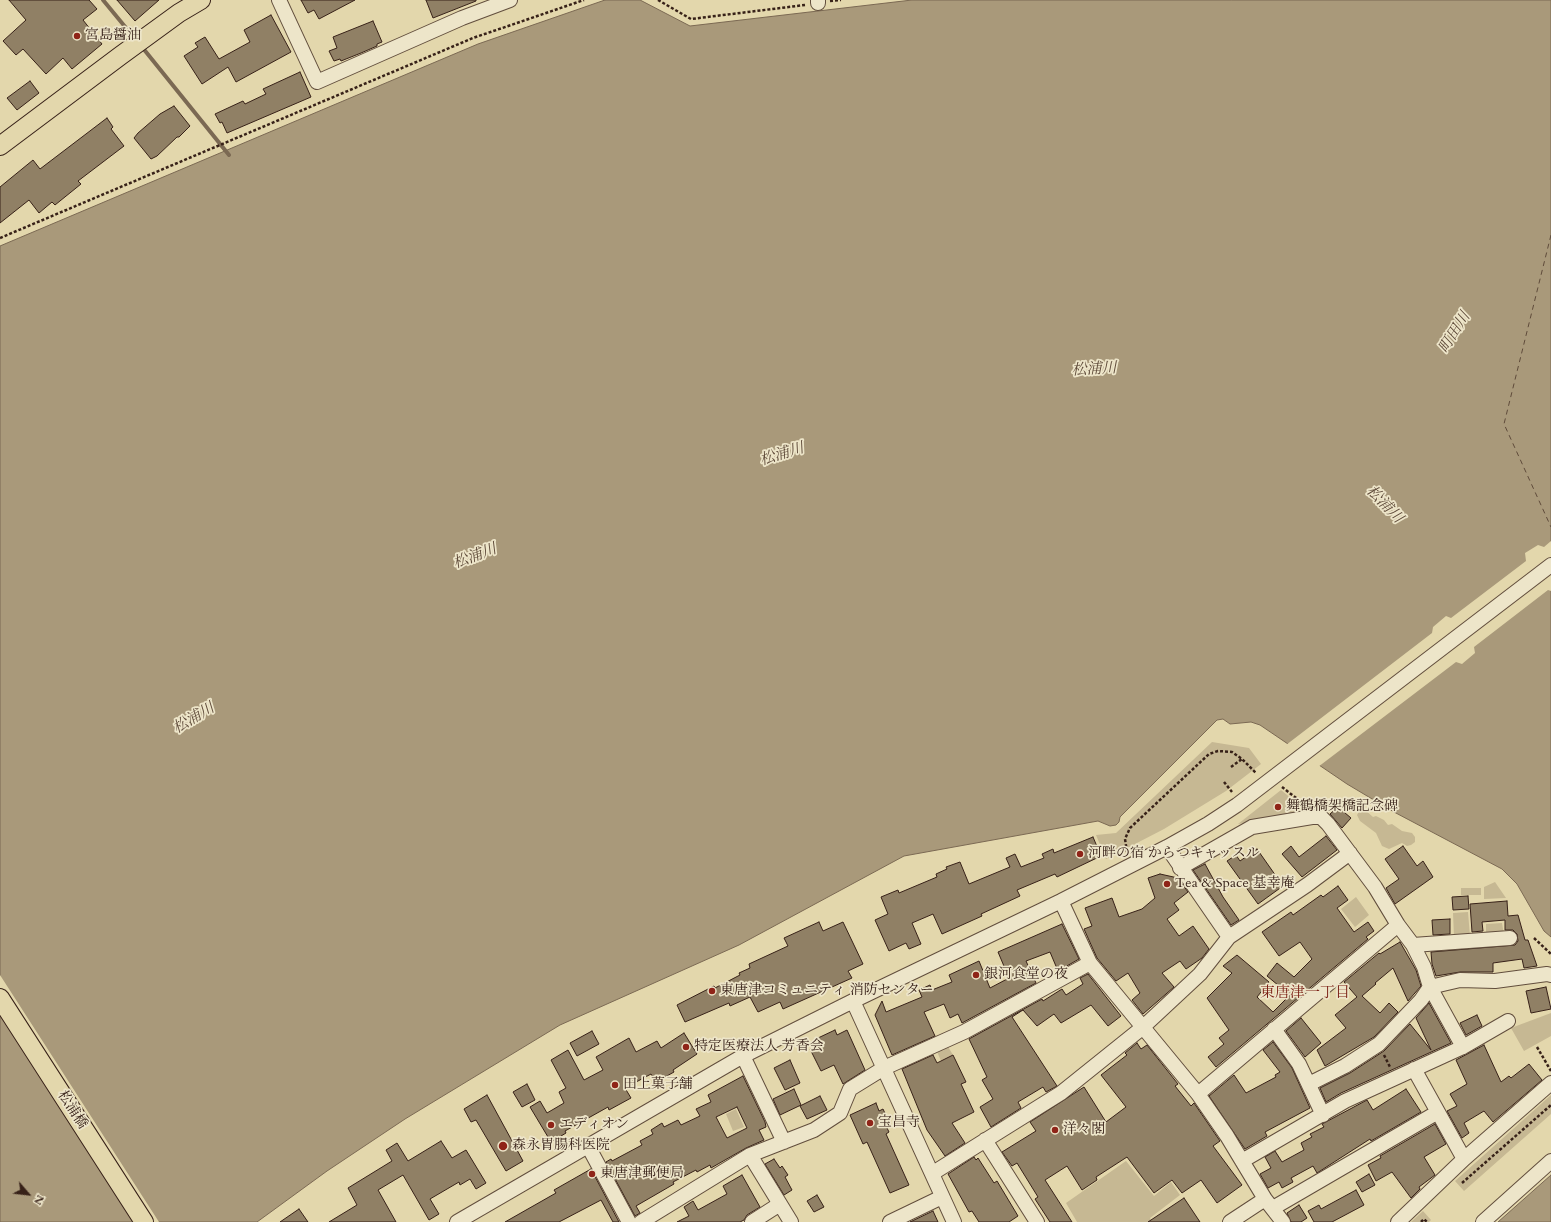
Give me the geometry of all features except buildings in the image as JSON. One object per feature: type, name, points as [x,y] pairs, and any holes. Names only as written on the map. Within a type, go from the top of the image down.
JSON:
[{"type":"main road","points":[[0,146],[179,13],[201,0]]},
{"type":"main road","name":"松浦橋","points":[[0,998],[144,1222]]},
{"type":"street","points":[[279,0],[317,82],[462,18],[510,0]]},
{"type":"street","points":[[457,1222],[743,1056],[853,1001],[1061,901],[1167,847],[1208,824],[1284,769],[1551,565]]},
{"type":"street","points":[[1180,868],[1252,827],[1312,816],[1321,817],[1375,887],[1398,924],[1413,944],[1424,967],[1430,987],[1462,1047]]},
{"type":"street","points":[[1167,847],[1180,868],[1229,937]]},
{"type":"street","points":[[933,1173],[1061,1094],[1142,1028],[1200,974],[1229,937],[1307,885],[1350,853]]},
{"type":"street","points":[[1061,901],[1090,963],[1142,1028],[1198,1094],[1282,1222]]},
{"type":"street","points":[[1198,1094],[1398,924]]},
{"type":"street","points":[[1413,944],[1510,938]]},
{"type":"street","points":[[641,1222],[750,1155],[814,1130],[840,1113],[850,1089],[884,1068],[964,1032],[1090,963]]},
{"type":"street","points":[[1309,1084],[1345,1066],[1379,1044],[1421,1000],[1430,987],[1460,980],[1495,981],[1546,974],[1551,976]]},
{"type":"street","points":[[853,1001],[933,1173],[954,1222]]},
{"type":"street","points":[[1242,1161],[1345,1101],[1462,1047],[1508,1020]]},
{"type":"street","points":[[1274,1029],[1299,1064],[1323,1114]]},
{"type":"street","points":[[743,1056],[784,1142]]},
{"type":"street","points":[[1414,1069],[1464,1160]]},
{"type":"street","points":[[1398,1222],[1464,1160],[1551,1083]]},
{"type":"street","points":[[1230,1222],[1269,1203],[1438,1112]]},
{"type":"street","points":[[985,1140],[1037,1222]]},
{"type":"street","points":[[588,1146],[629,1222]]},
{"type":"street","points":[[750,1155],[791,1222]]},
{"type":"street","points":[[1483,1222],[1551,1161]]},
{"type":"street","points":[[890,1222],[942,1197]]},
{"type":"street","points":[[752,1222],[780,1204]]},
{"type":"path","points":[[0,238],[473,38],[584,0]]},
{"type":"path","points":[[658,0],[691,19],[818,1],[842,0]]},
{"type":"path","points":[[1127,852],[1125,839],[1130,828],[1208,754],[1218,751],[1232,752],[1242,759],[1256,773]]},
{"type":"path","points":[[1231,767],[1242,759]]},
{"type":"path","points":[[1272,778],[1321,817]]},
{"type":"path","points":[[1224,782],[1232,792]]},
{"type":"path","points":[[1534,938],[1551,954]]},
{"type":"path","points":[[1379,1044],[1395,1078]]},
{"type":"path","points":[[1537,1046],[1551,1071]]},
{"type":"path","points":[[1462,1183],[1551,1104]]},
{"type":"path","points":[[1420,1222],[1424,1219],[1427,1222]]},
{"type":"shaded area","points":[[1212,742],[1249,748],[1261,764],[1226,791],[1164,829],[1106,859],[1096,835],[1116,833]]},
{"type":"shaded area","points":[[1281,790],[1309,813],[1238,824]]},
{"type":"shaded area","points":[[1364,809],[1373,817],[1376,816],[1384,820],[1388,825],[1392,824],[1402,831],[1412,833],[1415,837],[1415,842],[1407,846],[1402,843],[1389,849],[1382,846],[1376,833],[1360,821],[1357,815],[1360,810]]},
{"type":"shaded area","points":[[1495,882],[1506,898],[1484,899],[1484,887]]},
{"type":"shaded area","points":[[1461,888],[1481,888],[1481,895],[1461,895]]},
{"type":"shaded area","points":[[1356,897],[1369,915],[1355,927],[1341,909]]},
{"type":"shaded area","points":[[1468,912],[1470,936],[1454,937],[1453,913]]},
{"type":"shaded area","points":[[1502,923],[1504,935],[1486,935],[1486,924]]},
{"type":"shaded area","points":[[1551,1013],[1551,1036],[1524,1051],[1511,1028]]},
{"type":"shaded area","points":[[947,1045],[953,1055],[941,1061],[936,1049]]},
{"type":"shaded area","points":[[1551,1095],[1551,1114],[1464,1191],[1455,1181]]},
{"type":"shaded area","points":[[736,1109],[744,1127],[733,1131],[726,1114]]},
{"type":"shaded area","points":[[1126,1161],[1154,1196],[1171,1182],[1180,1195],[1150,1218],[1152,1222],[1077,1222],[1066,1203]]},
{"type":"shaded area","points":[[1423,1211],[1431,1220],[1429,1222],[1411,1222]]},
{"type":"water","points":[[605,0],[640,0],[690,26],[912,0],[1551,0],[1551,937],[1544,931],[1517,884],[1502,869],[1394,812],[1347,784],[1260,725],[1251,722],[1230,724],[1223,719],[1217,720],[1120,817],[1119,822],[1116,825],[1110,826],[1098,821],[904,856],[739,945],[560,1025],[405,1119],[327,1171],[257,1222],[0,1222],[0,246],[478,44]]},
{"type":"water","points":[[1551,1175],[1551,1222],[1498,1222]]},
{"type":"pier","points":[[1551,541],[1551,591],[1548,590],[1474,647],[1475,653],[1462,664],[1456,662],[1318,767],[1286,745],[1432,633],[1433,627],[1446,616],[1451,618],[1526,561],[1525,553],[1538,545],[1544,547]]},
{"type":"pier","points":[[0,975],[159,1222],[135,1222],[0,1013]]},
{"type":"waterway","points":[[103,0],[136,40]]},
{"type":"waterway","points":[[142,47],[229,155]]},
{"type":"ferry route","points":[[1551,235],[1504,424],[1551,527]]},
{"type":"place","name":"宮島醤油","points":[[77,36]]},
{"type":"place","name":"舞鶴橋架橋記念碑","points":[[1278,807]]},
{"type":"place","name":"河畔の宿 からつキャッスル","points":[[1080,854]]},
{"type":"place","name":"Tea & Space 基幸庵","points":[[1167,884]]},
{"type":"place","name":"銀河食堂の夜","points":[[976,975]]},
{"type":"place","name":"東唐津コミュニティ 消防センター","points":[[712,991]]},
{"type":"place","name":"特定医療法人 芳香会","points":[[686,1047]]},
{"type":"place","name":"田上菓子舗","points":[[615,1085]]},
{"type":"place","name":"宝昌寺","points":[[870,1123]]},
{"type":"place","name":"エディオン","points":[[551,1125]]},
{"type":"place","name":"洋々閣","points":[[1055,1130]]},
{"type":"place","name":"森永胃腸科医院","points":[[503,1146]]},
{"type":"place","name":"東唐津郵便局","points":[[592,1174]]},
{"type":"district","name":"東唐津一丁目","points":[[1305,994]]},
{"type":"water label","name":"町田川","points":[[1455,333]]},
{"type":"water label","name":"松浦川","points":[[1094,370]]},
{"type":"water label","name":"松浦川","points":[[782,455]]},
{"type":"water label","name":"松浦川","points":[[1384,505]]},
{"type":"water label","name":"松浦川","points":[[475,557]]},
{"type":"water label","name":"松浦川","points":[[194,719]]}]
